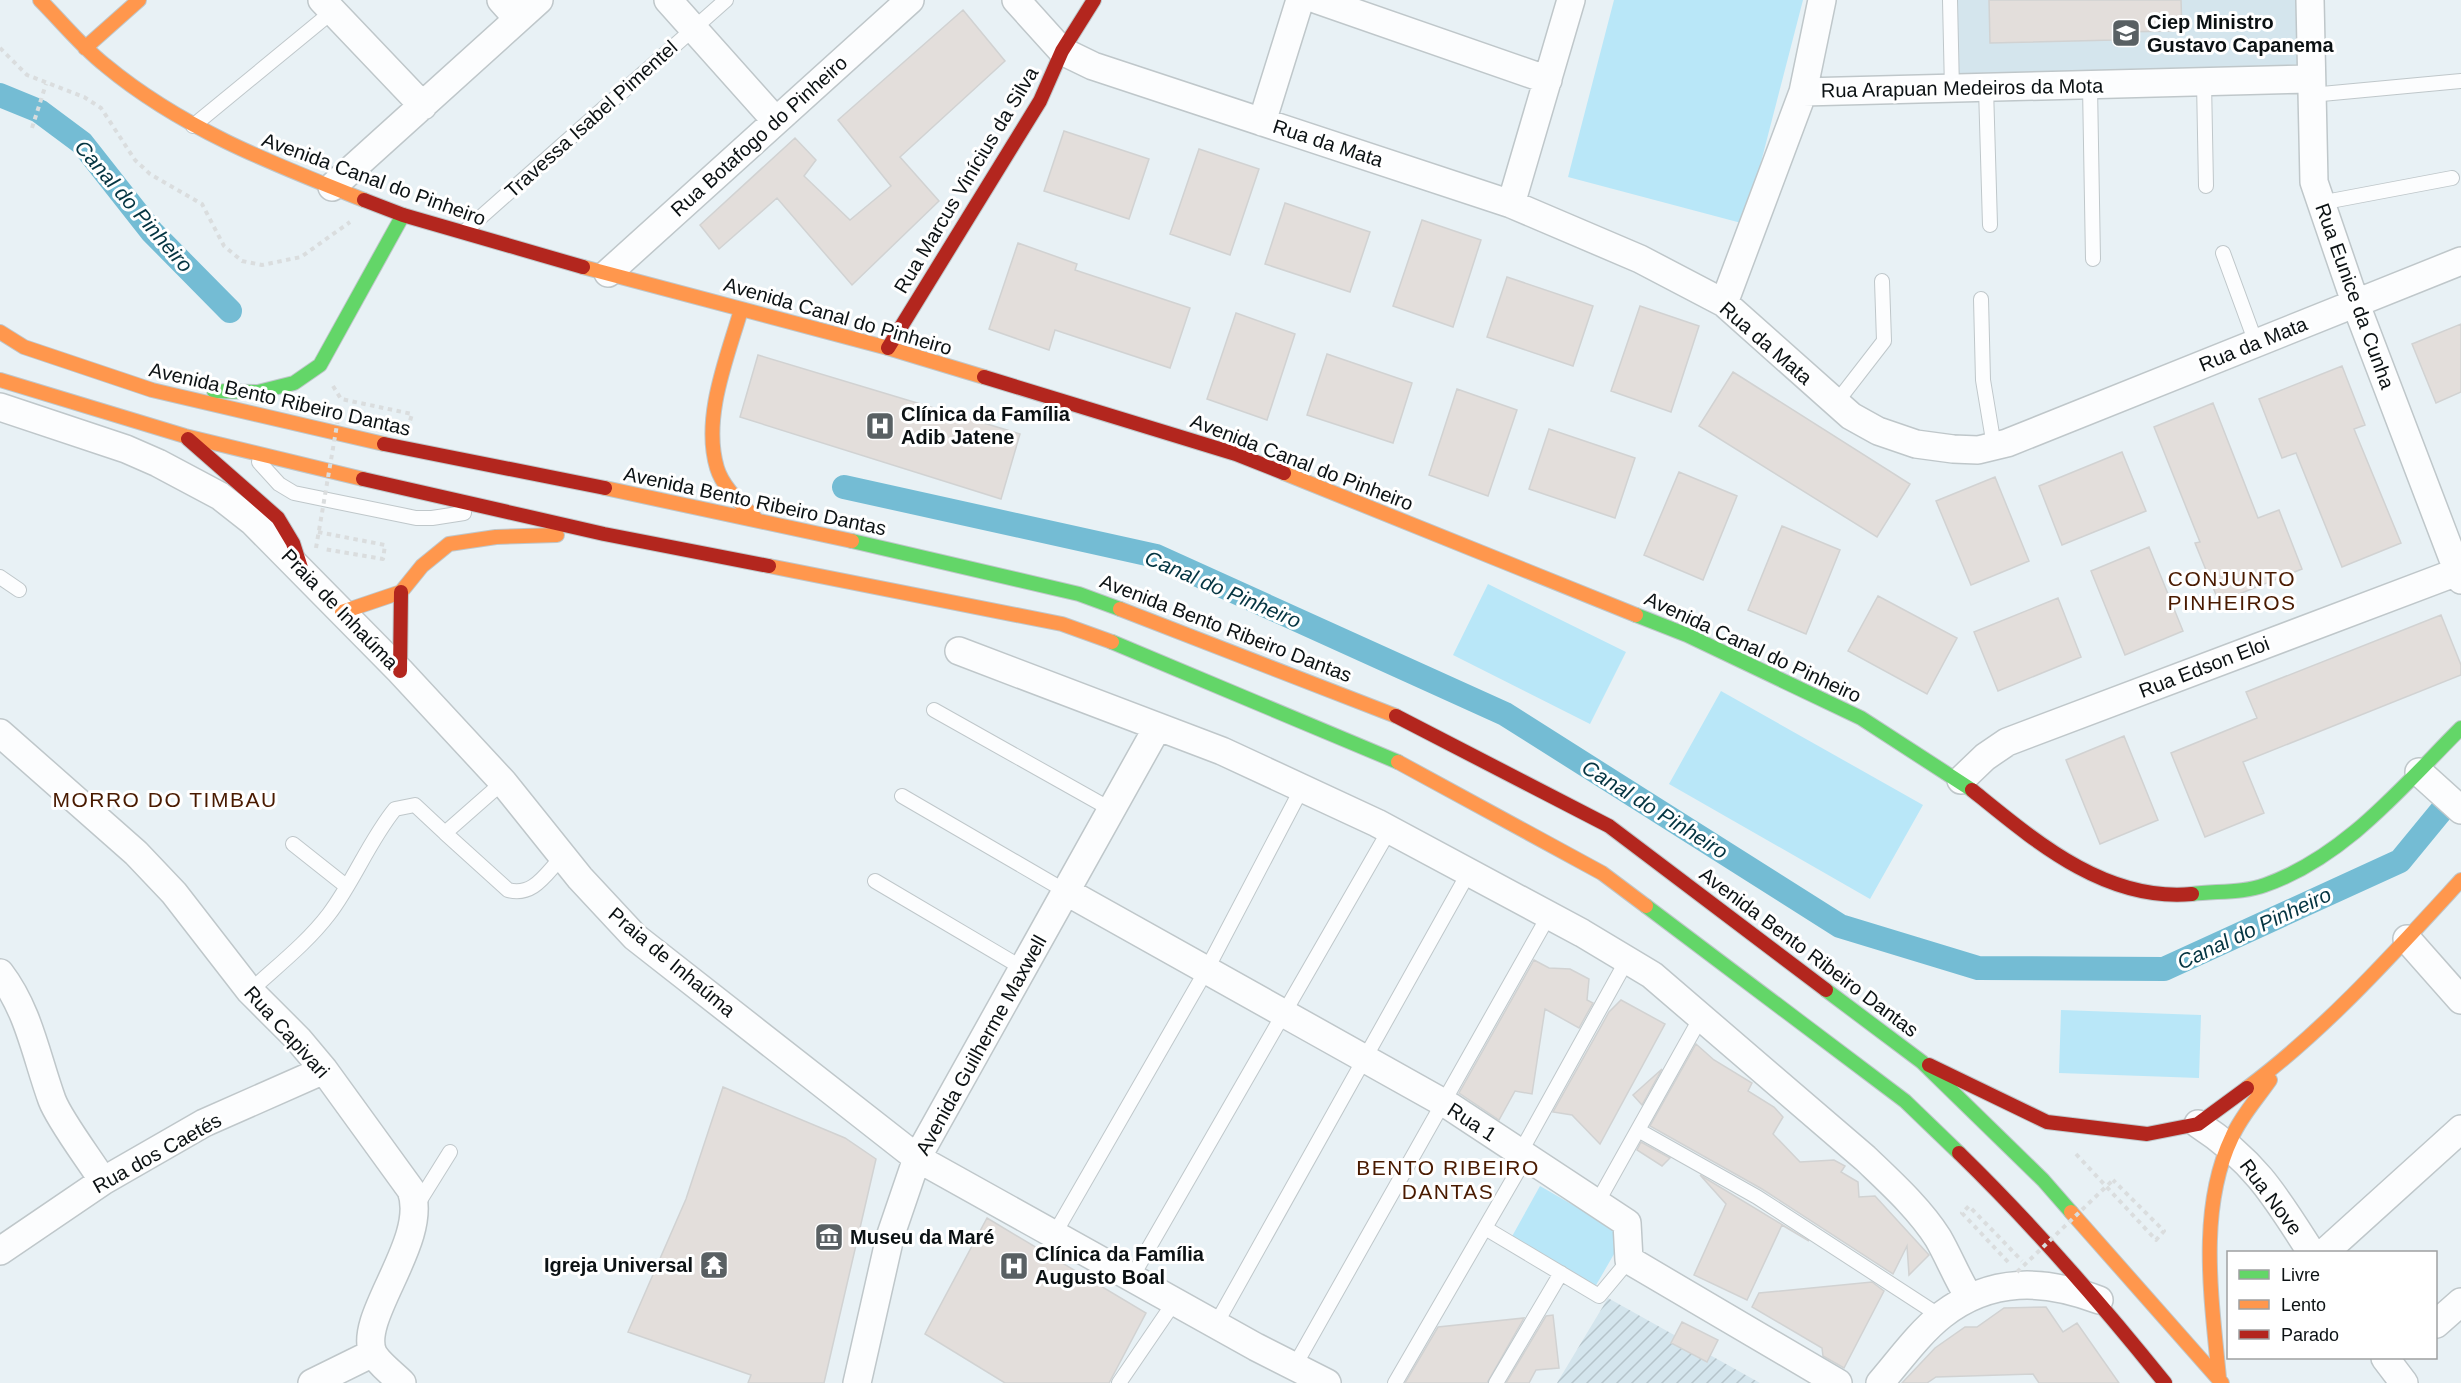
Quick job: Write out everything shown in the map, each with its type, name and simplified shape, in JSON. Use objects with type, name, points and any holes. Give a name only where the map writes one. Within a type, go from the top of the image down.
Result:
[{"type":"main road","name":"Avenida Canal do Pinheiro","points":[[40,0],[85,48],[129,84],[194,126],[247,153],[403,215],[462,233],[888,348],[1247,458],[1687,635],[1861,718],[1961,780],[2039,845],[2071,865],[2101,878],[2144,891],[2188,894],[2263,886],[2298,871],[2370,820],[2461,728]]},
{"type":"main road","points":[[85,48],[139,0]]},
{"type":"main road","name":"Rua Marcus Vinícius da Silva","points":[[888,348],[1040,101],[1062,51],[1094,0]]},
{"type":"main road","points":[[152,390],[258,392],[294,382],[303,377],[320,365],[403,215]]},
{"type":"main road","points":[[741,310],[716,412],[713,448],[718,469],[725,484],[756,519]]},
{"type":"main road","name":"Avenida Bento Ribeiro Dantas","points":[[0,332],[24,347],[152,390],[331,433],[756,519],[1057,588],[1101,601],[1408,721],[1609,826],[1922,1062],[2043,1180],[2220,1381]]},
{"type":"main road","points":[[2,390],[249,452],[604,534],[1079,629],[1406,765],[1602,873],[1905,1101],[2016,1208],[2099,1300],[2165,1383]]},
{"type":"main road","points":[[185,436],[278,518],[293,543],[301,568]]},
{"type":"main road","points":[[342,612],[370,600],[401,592],[422,566],[449,544],[496,537],[604,534]]},
{"type":"main road","points":[[400,671],[401,592]]},
{"type":"main road","points":[[1922,1062],[2047,1122],[2147,1134],[2198,1124],[2282,1061],[2407,939],[2461,880]]},
{"type":"main road","points":[[2220,1381],[2212,1288],[2213,1216],[2218,1180],[2228,1143],[2282,1061]]},
{"type":"street","points":[[332,188],[423,106],[510,10],[539,0]]},
{"type":"street","points":[[668,0],[776,121]]},
{"type":"street","name":"Rua Botafogo do Pinheiro","points":[[608,273],[910,0]]},
{"type":"street","name":"Rua da Mata","points":[[1016,0],[1062,51],[1094,66],[1511,204],[1640,259],[1724,303],[1851,416],[1878,431],[1916,444],[1978,450],[1994,446],[2059,424],[2355,302],[2461,261]]},
{"type":"street","points":[[1262,122],[1300,0]]},
{"type":"street","points":[[1318,0],[1548,81]]},
{"type":"street","points":[[1511,204],[1571,0]]},
{"type":"street","points":[[1803,92],[1822,0]]},
{"type":"street","name":"Rua Eunice da Cunha","points":[[2310,0],[2314,182],[2355,302],[2459,576]]},
{"type":"street","points":[[327,6],[423,106]]},
{"type":"street","name":"Rua Arapuan Medeiros da Mota","points":[[1724,303],[1803,92],[2204,82],[2311,87]]},
{"type":"street","name":"Praia de Inhaúma","points":[[2,390],[187,476],[220,496],[253,522],[301,568],[400,671],[502,782],[607,909],[635,937],[917,1158],[1294,1367],[1327,1383]]},
{"type":"street","name":"Rua Edson Eloi","points":[[1961,780],[1985,757],[2007,742],[2459,576]]},
{"type":"street","points":[[959,651],[1222,751],[1390,829],[1549,915],[1652,975],[1891,1183],[1938,1238],[1953,1272],[1969,1297]]},
{"type":"street","name":"Avenida Guilherme Maxwell","points":[[857,1383],[890,1237],[917,1158],[1157,728]]},
{"type":"street","name":"Rua Capivari","points":[[0,733],[136,853],[167,885],[250,991],[298,1039],[324,1070],[394,1165],[411,1190],[417,1205]]},
{"type":"street","points":[[2419,772],[2461,810]]},
{"type":"street","name":"Rua 1","points":[[1067,892],[1443,1103],[1597,1203],[1627,1223],[1629,1260]]},
{"type":"street","points":[[2407,939],[2461,1000]]},
{"type":"street","points":[[0,973],[27,1018],[53,1102],[103,1181]]},
{"type":"street","name":"Rua dos Caetés","points":[[0,1251],[103,1181],[204,1124],[324,1070]]},
{"type":"street","name":"Rua Nove","points":[[2198,1124],[2228,1143],[2251,1165],[2271,1190],[2310,1251]]},
{"type":"street","points":[[2326,1251],[2461,1129]]},
{"type":"street","points":[[402,1383],[373,1353],[372,1327],[398,1268],[417,1205]]},
{"type":"street","points":[[1629,1260],[1838,1383]]},
{"type":"street","points":[[1880,1383],[1940,1316],[1969,1297],[2021,1284],[2044,1284],[2070,1289],[2099,1300]]},
{"type":"street","points":[[2437,1323],[2461,1302]]},
{"type":"street","points":[[312,1383],[373,1353]]},
{"type":"lane","name":"Travessa Isabel Pimentel","points":[[462,233],[726,0]]},
{"type":"lane","points":[[1950,0],[1953,90]]},
{"type":"lane","points":[[194,126],[327,6]]},
{"type":"lane","points":[[2311,87],[2461,81]]},
{"type":"lane","points":[[2204,82],[2206,186]]},
{"type":"lane","points":[[2090,86],[2093,259]]},
{"type":"lane","points":[[1986,88],[1990,225]]},
{"type":"lane","points":[[2320,202],[2452,178]]},
{"type":"lane","points":[[2223,253],[2256,343]]},
{"type":"lane","points":[[1836,403],[1884,341],[1882,281]]},
{"type":"lane","points":[[1981,299],[1983,380],[1994,446]]},
{"type":"lane","points":[[249,452],[279,484],[294,493],[424,519],[491,508]]},
{"type":"lane","points":[[0,577],[19,590]]},
{"type":"lane","points":[[934,710],[1112,810]]},
{"type":"lane","points":[[445,833],[502,782]]},
{"type":"lane","points":[[1055,1233],[1207,969],[1302,788]]},
{"type":"lane","points":[[902,796],[1067,892]]},
{"type":"lane","points":[[250,991],[308,938],[329,914],[379,828],[395,808],[415,805],[508,890],[519,893],[530,891],[563,856]]},
{"type":"lane","points":[[1132,1277],[1390,829]]},
{"type":"lane","points":[[293,844],[346,886]]},
{"type":"lane","points":[[1216,1324],[1469,872]]},
{"type":"lane","points":[[875,881],[1024,969]]},
{"type":"lane","points":[[1294,1367],[1549,915]]},
{"type":"lane","points":[[1395,1383],[1485,1228],[1627,960]]},
{"type":"lane","points":[[1597,1203],[1701,1017]]},
{"type":"lane","points":[[1638,1130],[1757,1197],[1940,1316]]},
{"type":"lane","points":[[417,1205],[450,1152]]},
{"type":"lane","points":[[1485,1228],[1599,1296],[1629,1260]]},
{"type":"lane","points":[[1496,1383],[1561,1273]]},
{"type":"lane","points":[[1119,1383],[1175,1301]]},
{"type":"path","points":[[0,48],[27,75],[84,97],[101,108],[135,160],[150,174],[202,204],[224,246],[232,254],[252,265],[272,265],[301,257],[375,204]]},
{"type":"path","points":[[32,128],[46,84]]},
{"type":"path","points":[[327,535],[385,545],[384,559],[316,548],[339,413]]},
{"type":"path","points":[[2044,1284],[1969,1206],[1962,1213],[2017,1272],[2113,1180],[2164,1231],[2156,1240],[2047,1122]]},
{"type":"shaded area","points":[[1614,0],[1803,0],[1745,224],[1568,177]]},
{"type":"shaded area","name":"Ciep Ministro Gustavo Capanema","points":[[1950,0],[2299,0],[2303,67],[1952,75]]},
{"type":"shaded area","points":[[1488,584],[1626,652],[1590,724],[1453,655]]},
{"type":"shaded area","points":[[1721,691],[1923,805],[1870,899],[1669,784]]},
{"type":"shaded area","points":[[2061,1010],[2201,1015],[2199,1078],[2059,1073]]},
{"type":"shaded area","points":[[1540,1186],[1625,1235],[1595,1287],[1510,1240]]},
{"type":"shaded area","points":[[1608,1298],[1760,1383],[1557,1383]]},
{"type":"building","points":[[1989,0],[2181,0],[2182,31],[2114,32],[2114,40],[1990,43]]},
{"type":"building","points":[[963,10],[1005,61],[900,157],[939,201],[852,285],[777,198],[719,249],[700,225],[795,138],[816,160],[804,176],[850,220],[891,186],[838,120]]},
{"type":"building","points":[[1064,131],[1149,159],[1129,219],[1044,191]]},
{"type":"building","points":[[1199,149],[1259,169],[1230,255],[1170,234]]},
{"type":"building","points":[[1285,203],[1370,232],[1350,292],[1265,264]]},
{"type":"building","points":[[1422,220],[1481,240],[1453,327],[1393,306]]},
{"type":"building","points":[[1018,243],[1077,264],[1075,270],[1190,308],[1170,368],[1055,330],[1049,350],[989,329]]},
{"type":"building","points":[[1507,277],[1593,306],[1573,366],[1487,337]]},
{"type":"building","points":[[1640,306],[1699,326],[1671,412],[1611,391]]},
{"type":"building","points":[[1236,313],[1295,334],[1267,420],[1207,399]]},
{"type":"building","points":[[2461,324],[2461,392],[2436,403],[2412,344]]},
{"type":"building","points":[[1327,354],[1412,383],[1393,443],[1307,415]]},
{"type":"building","name":"Clínica da Família Adib Jatene","points":[[758,355],[1020,434],[1001,499],[740,417]]},
{"type":"building","points":[[2342,366],[2365,425],[2354,429],[2401,543],[2342,567],[2296,453],[2282,458],[2259,399]]},
{"type":"building","points":[[1733,372],[1910,484],[1877,537],[1699,426]]},
{"type":"building","points":[[1457,389],[1517,410],[1488,496],[1429,475]]},
{"type":"building","points":[[2213,403],[2258,518],[2279,510],[2302,569],[2219,602],[2195,543],[2200,542],[2154,427]]},
{"type":"building","points":[[1549,429],[1635,458],[1615,518],[1529,489]]},
{"type":"building","points":[[2122,452],[2146,511],[2062,545],[2039,486]]},
{"type":"building","points":[[1679,472],[1737,496],[1703,580],[1644,555]]},
{"type":"building","points":[[1995,477],[2029,561],[1971,585],[1936,501]]},
{"type":"building","points":[[1782,526],[1840,550],[1806,634],[1748,610]]},
{"type":"building","points":[[2149,547],[2183,631],[2125,655],[2091,571]]},
{"type":"building","points":[[1878,596],[1957,638],[1927,694],[1848,651]]},
{"type":"building","points":[[2058,598],[2081,657],[1998,691],[1974,632]]},
{"type":"building","points":[[2441,615],[2461,665],[2461,675],[2243,762],[2264,813],[2205,837],[2171,753],[2257,718],[2246,692]]},
{"type":"building","points":[[2124,736],[2158,820],[2100,844],[2066,760]]},
{"type":"building","points":[[1534,960],[1549,968],[1570,969],[1589,979],[1587,1000],[1593,1003],[1579,1028],[1545,1009],[1532,1094],[1515,1091],[1499,1120],[1459,1093]]},
{"type":"building","points":[[1621,1000],[1665,1024],[1600,1144],[1572,1115],[1553,1112],[1609,1012]]},
{"type":"building","points":[[1696,1044],[1714,1060],[1752,1083],[1748,1091],[1774,1107],[1783,1117],[1773,1134],[1800,1162],[1834,1160],[1845,1166],[1841,1172],[1858,1182],[1859,1197],[1875,1196],[1929,1255],[1909,1275],[1907,1246],[1893,1274],[1762,1189],[1650,1126]]},
{"type":"building","points":[[1662,1069],[1642,1105],[1633,1095]]},
{"type":"building","points":[[723,1087],[845,1138],[876,1159],[824,1383],[748,1383],[751,1375],[628,1332],[686,1199]]},
{"type":"building","points":[[1641,1142],[1670,1158],[1662,1166],[1637,1150]]},
{"type":"building","points":[[1700,1175],[1809,1241],[1782,1225],[1747,1300],[1694,1275],[1726,1204]]},
{"type":"building","name":"Clínica da Família Augusto Boal","points":[[987,1218],[1146,1313],[1109,1383],[1005,1383],[925,1334]]},
{"type":"building","points":[[1872,1282],[1884,1291],[1844,1368],[1823,1356],[1822,1348],[1752,1307],[1759,1293]]},
{"type":"building","points":[[2046,1307],[2063,1332],[2077,1323],[2119,1383],[2039,1383],[2033,1374],[1936,1377],[1927,1383],[1902,1383],[1935,1348],[1965,1327],[1977,1327],[2004,1308]]},
{"type":"building","points":[[1553,1315],[1559,1368],[1536,1370],[1529,1383],[1506,1383],[1546,1316]]},
{"type":"building","points":[[1524,1318],[1487,1383],[1405,1383],[1438,1327]]},
{"type":"building","points":[[1682,1322],[1718,1340],[1707,1362],[1671,1343]]},
{"type":"waterway","name":"Canal do Pinheiro","points":[[0,95],[39,111],[82,143],[152,232],[230,311]]},
{"type":"waterway","name":"Canal do Pinheiro","points":[[844,487],[1156,556],[1505,714],[1840,926],[1978,968],[2164,969],[2400,861],[2446,805]]},
{"type":"traffic: fast","points":[[214,391],[258,392],[294,383],[320,365],[403,215]]},
{"type":"traffic: fast","points":[[852,541],[1079,594],[1120,609]]},
{"type":"traffic: fast","points":[[1636,615],[1687,635],[1861,718],[1972,790]]},
{"type":"traffic: fast","points":[[1112,642],[1398,762]]},
{"type":"traffic: fast","points":[[2192,894],[2257,888],[2294,873],[2321,857],[2347,838],[2395,796],[2461,728]]},
{"type":"traffic: fast","points":[[1646,906],[1905,1101],[1959,1153]]},
{"type":"traffic: fast","points":[[1826,990],[1922,1062],[2043,1180],[2071,1212]]},
{"type":"traffic: slow","points":[[40,0],[96,58],[165,108],[229,143],[364,200]]},
{"type":"traffic: slow","points":[[85,48],[139,0]]},
{"type":"traffic: slow","points":[[583,267],[888,348],[984,377]]},
{"type":"traffic: slow","points":[[741,310],[718,388],[712,429],[713,449],[717,468],[724,482],[756,519]]},
{"type":"traffic: slow","points":[[0,332],[24,347],[152,390],[384,444]]},
{"type":"traffic: slow","points":[[0,380],[185,436],[363,479]]},
{"type":"traffic: slow","points":[[1284,473],[1636,615]]},
{"type":"traffic: slow","points":[[605,488],[852,541]]},
{"type":"traffic: slow","points":[[342,612],[401,592],[422,566],[449,544],[496,537],[557,535]]},
{"type":"traffic: slow","points":[[769,566],[1062,624],[1112,642]]},
{"type":"traffic: slow","points":[[1120,609],[1396,716]]},
{"type":"traffic: slow","points":[[1398,762],[1602,873],[1646,906]]},
{"type":"traffic: slow","points":[[2247,1088],[2332,1016],[2461,880]]},
{"type":"traffic: slow","points":[[2219,1378],[2210,1256],[2214,1195],[2221,1165],[2232,1137],[2270,1080]]},
{"type":"traffic: slow","points":[[2071,1212],[2222,1383]]},
{"type":"traffic: jam","points":[[888,348],[1040,101],[1062,51],[1094,0]]},
{"type":"traffic: jam","points":[[364,200],[403,215],[583,267]]},
{"type":"traffic: jam","points":[[984,377],[1236,454],[1284,473]]},
{"type":"traffic: jam","points":[[188,439],[278,518],[293,543],[301,568]]},
{"type":"traffic: jam","points":[[384,444],[605,488]]},
{"type":"traffic: jam","points":[[363,479],[604,534],[769,566]]},
{"type":"traffic: jam","points":[[400,671],[401,592]]},
{"type":"traffic: jam","points":[[1396,716],[1609,826],[1826,990]]},
{"type":"traffic: jam","points":[[1972,790],[2046,847],[2101,878],[2130,888],[2160,894],[2192,894]]},
{"type":"traffic: jam","points":[[1929,1065],[2047,1122],[2147,1134],[2198,1124],[2247,1088]]},
{"type":"traffic: jam","points":[[1959,1153],[2065,1265],[2165,1383]]},
{"type":"place","name":"Ciep Ministro Gustavo Capanema","points":[[2126,33]]},
{"type":"place","name":"Clínica da Família Adib Jatene","points":[[880,426]]},
{"type":"place","name":"Museu da Maré","points":[[829,1237]]},
{"type":"place","name":"Igreja Universal","points":[[714,1265]]},
{"type":"place","name":"Clínica da Família Augusto Boal","points":[[1014,1266]]},
{"type":"district","name":"CONJUNTO PINHEIROS","points":[[2232,590]]},
{"type":"district","name":"MORRO DO TIMBAU","points":[[165,799]]},
{"type":"district","name":"BENTO RIBEIRO DANTAS","points":[[1448,1179]]}]
